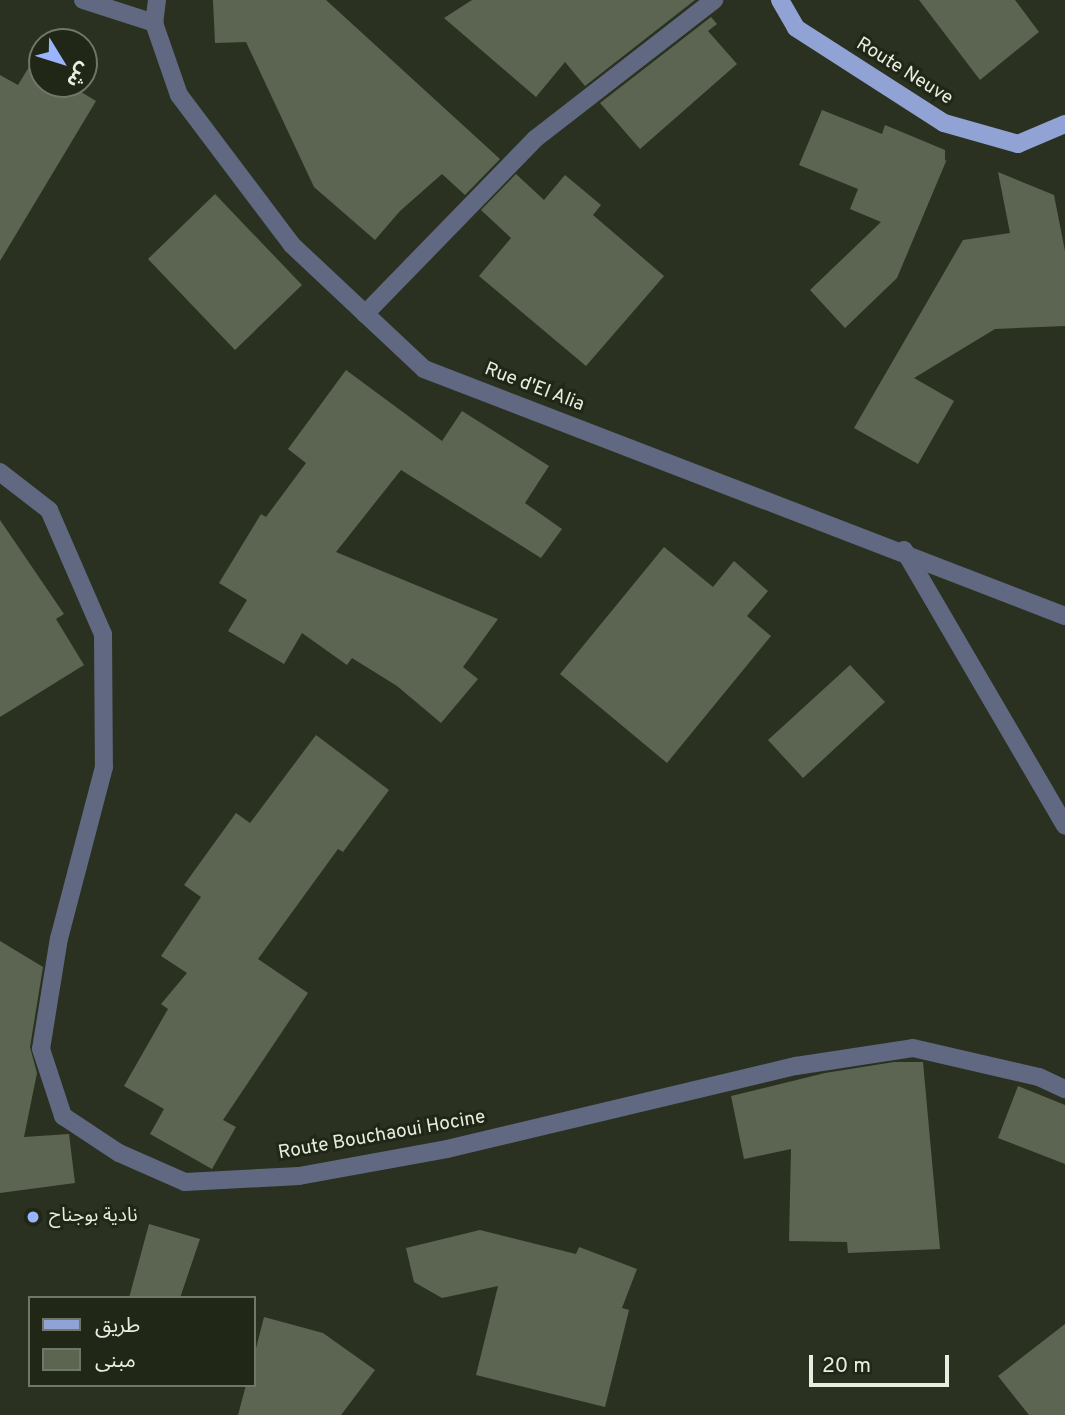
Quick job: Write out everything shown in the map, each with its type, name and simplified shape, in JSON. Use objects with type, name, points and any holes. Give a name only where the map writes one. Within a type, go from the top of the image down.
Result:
[{"type":"main road","name":"Route Neuve","points":[[779,0],[796,28],[944,123],[1018,144],[1065,124]]},
{"type":"street","points":[[83,0],[154,23]]},
{"type":"street","name":"Rue d'El Alia","points":[[157,0],[154,23],[179,95],[292,245],[424,369],[904,550],[1065,616]]},
{"type":"street","points":[[365,314],[535,139],[714,0]]},
{"type":"street","name":"Route Bouchaoui Hocine","points":[[0,472],[49,510],[103,634],[104,767],[59,938],[41,1049],[63,1116],[119,1153],[185,1182],[299,1176],[447,1149],[796,1066],[913,1048],[1039,1077],[1065,1089]]},
{"type":"street","points":[[904,550],[1065,825]]},
{"type":"building","points":[[213,0],[326,0],[500,159],[465,195],[442,174],[400,211],[375,240],[314,187],[246,42],[215,43]]},
{"type":"building","points":[[472,0],[695,0],[585,86],[565,62],[536,97],[444,18]]},
{"type":"building","points":[[919,0],[1015,0],[1039,32],[980,80]]},
{"type":"building","points":[[711,17],[717,24],[708,31],[737,64],[640,149],[600,103]]},
{"type":"building","points":[[28,69],[28,98],[91,98],[96,101],[0,261],[0,75],[18,85]]},
{"type":"building","points":[[822,110],[882,134],[885,125],[945,150],[945,161],[947,159],[897,278],[845,328],[810,290],[881,222],[850,209],[858,189],[799,165]]},
{"type":"building","points":[[998,172],[1054,195],[1065,251],[1065,326],[995,329],[914,378],[954,401],[918,464],[854,428],[963,240],[1010,233]]},
{"type":"building","points":[[516,174],[544,200],[565,175],[601,205],[593,215],[664,276],[586,366],[479,276],[511,238],[481,210]]},
{"type":"building","points":[[215,194],[302,285],[235,350],[148,259]]},
{"type":"building","points":[[346,370],[442,441],[462,411],[549,466],[525,503],[562,529],[541,558],[401,470],[336,552],[498,619],[463,667],[478,679],[441,723],[397,686],[352,658],[347,665],[302,633],[284,664],[228,631],[247,600],[219,583],[261,514],[266,517],[306,463],[288,449]]},
{"type":"building","points":[[0,520],[64,614],[56,619],[84,665],[0,717]]},
{"type":"building","points":[[664,547],[713,587],[734,561],[768,591],[747,616],[771,636],[667,763],[560,674]]},
{"type":"building","points":[[850,665],[885,702],[803,778],[768,740]]},
{"type":"building","points":[[316,735],[389,790],[343,852],[338,849],[258,959],[308,993],[223,1120],[236,1127],[212,1169],[150,1134],[164,1109],[124,1086],[168,1009],[161,1004],[187,973],[161,956],[201,897],[184,885],[236,813],[250,823]]},
{"type":"building","points":[[0,941],[43,967],[30,1047],[37,1073],[24,1137],[69,1134],[75,1183],[0,1193]]},
{"type":"building","points":[[894,1062],[923,1062],[940,1249],[848,1253],[847,1242],[789,1241],[791,1149],[744,1159],[731,1096],[825,1073]]},
{"type":"building","points":[[1018,1086],[1065,1105],[1065,1164],[998,1138]]},
{"type":"building","points":[[149,1224],[200,1239],[181,1296],[130,1296]]},
{"type":"building","points":[[480,1230],[576,1254],[579,1247],[637,1269],[622,1308],[629,1310],[605,1407],[476,1375],[498,1286],[442,1298],[414,1282],[406,1248]]},
{"type":"building","points":[[264,1317],[323,1333],[375,1370],[341,1415],[238,1415],[245,1387],[256,1387],[256,1348]]},
{"type":"building","points":[[1065,1324],[1065,1415],[1029,1415],[998,1376]]},
{"type":"place","name":"نادية بوجناح","points":[[33,1217]]}]
